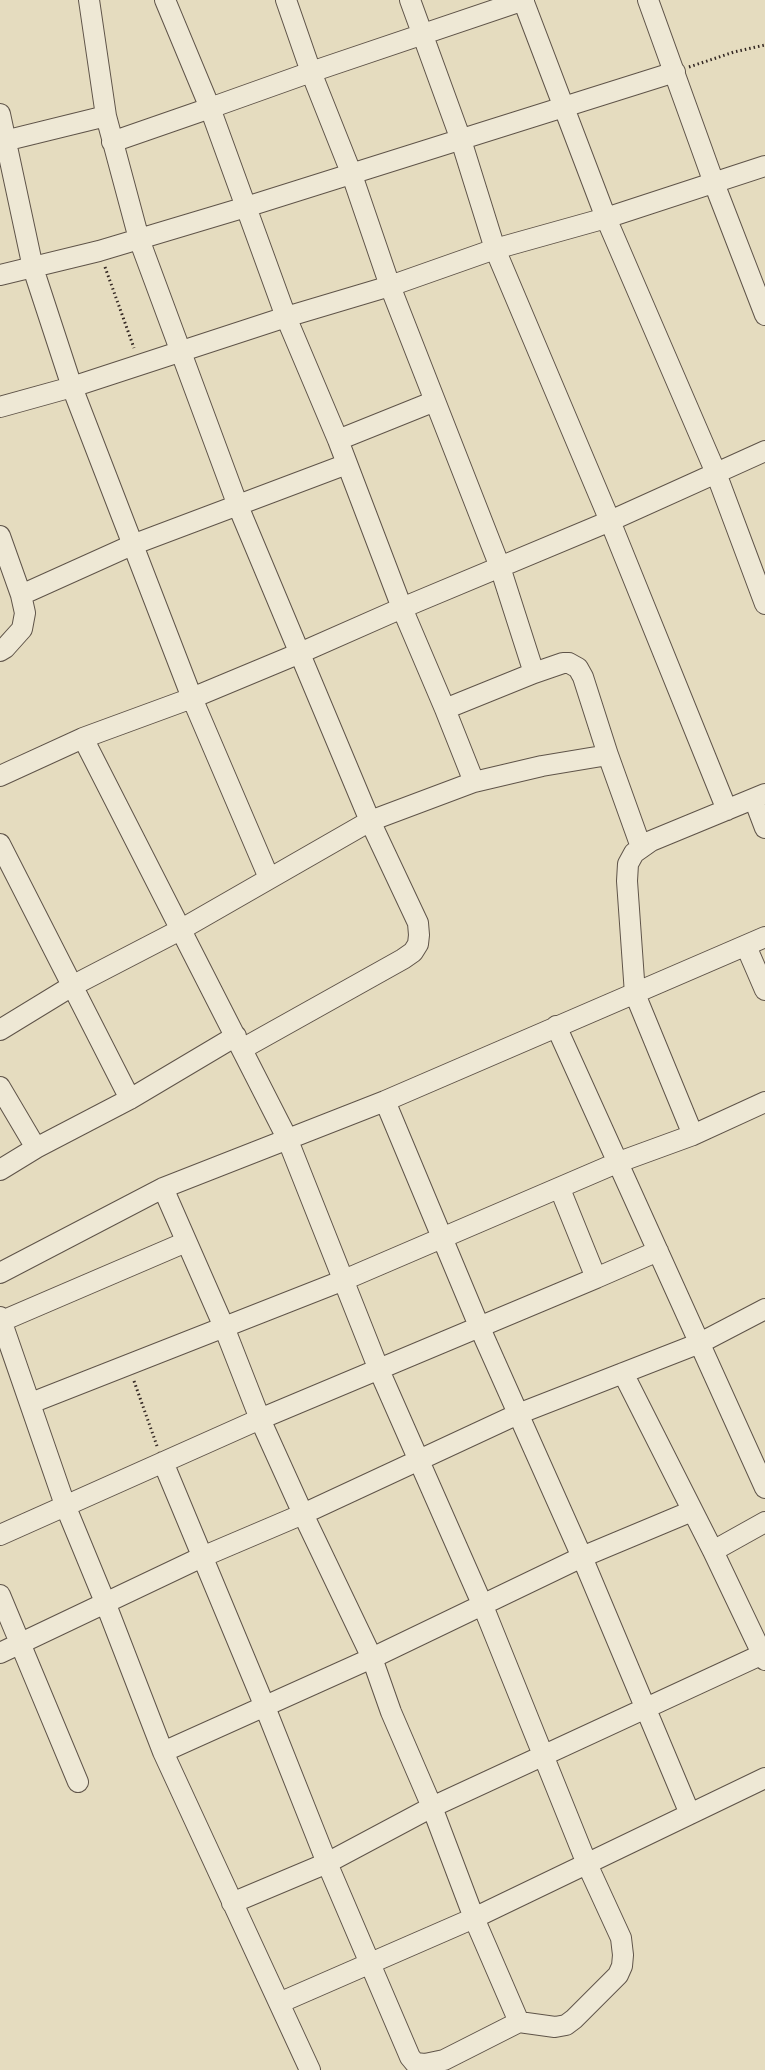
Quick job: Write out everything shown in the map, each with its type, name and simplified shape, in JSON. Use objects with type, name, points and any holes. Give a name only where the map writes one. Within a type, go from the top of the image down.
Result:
[{"type":"street","points":[[0,1170],[36,1148],[403,959],[413,952],[418,944],[419,935],[418,923],[370,821],[238,506],[139,239],[106,116],[89,0]]},
{"type":"street","points":[[165,0],[210,108],[286,317],[338,440],[402,608],[474,782]]},
{"type":"street","points":[[286,0],[311,72],[352,175],[390,286],[500,567],[534,673]]},
{"type":"street","points":[[410,0],[461,140],[495,249],[610,521],[727,810]]},
{"type":"street","points":[[112,142],[524,0],[606,218],[716,473],[765,604]]},
{"type":"street","points":[[648,0],[714,183],[765,315]]},
{"type":"street","points":[[0,275],[99,251],[246,207],[675,72]]},
{"type":"street","points":[[0,114],[3,142],[33,268],[72,387],[192,698],[268,878]]},
{"type":"street","points":[[3,142],[106,116]]},
{"type":"street","points":[[0,407],[72,387],[286,317],[390,286],[495,249],[606,218],[765,166]]},
{"type":"street","points":[[338,440],[435,401]]},
{"type":"street","points":[[0,776],[83,738],[192,698],[300,653],[610,521],[765,451]]},
{"type":"street","points":[[21,595],[132,545],[347,464]]},
{"type":"street","points":[[0,536],[25,613],[22,629],[0,651]]},
{"type":"street","points":[[445,709],[534,673],[563,663],[574,664],[583,677],[641,847]]},
{"type":"street","points":[[83,738],[287,1138],[379,1370],[483,1606],[587,1864],[621,1938],[623,1955],[618,1976],[566,2025],[555,2027],[519,2022],[444,2060],[425,2064],[415,2063],[410,2057],[327,1863],[163,1462]]},
{"type":"street","points":[[0,1030],[72,986],[180,930],[370,821],[474,782],[608,754]]},
{"type":"street","points":[[693,1134],[635,994],[627,881],[628,864],[634,853],[651,841],[760,796],[765,828]]},
{"type":"street","points":[[0,844],[130,1099]]},
{"type":"street","points":[[0,1273],[163,1188],[385,1101],[765,937]]},
{"type":"street","points":[[746,946],[765,990]]},
{"type":"street","points":[[556,1026],[700,1343],[757,1452],[765,1488]]},
{"type":"street","points":[[0,1087],[36,1148]]},
{"type":"street","points":[[385,1101],[479,1326],[582,1557],[690,1814]]},
{"type":"street","points":[[31,1403],[344,1280],[765,1102]]},
{"type":"street","points":[[163,1188],[224,1327],[260,1419],[372,1658],[391,1712],[432,1807],[474,1918],[519,2022]]},
{"type":"street","points":[[560,1188],[596,1278]]},
{"type":"street","points":[[186,1242],[1,1319],[65,1505],[163,1752],[310,2070]]},
{"type":"street","points":[[0,1535],[260,1419],[658,1251]]},
{"type":"street","points":[[0,1653],[202,1557],[418,1462],[518,1414],[700,1343],[765,1309]]},
{"type":"street","points":[[232,1903],[327,1863],[432,1807],[646,1706],[764,1655],[623,1373]]},
{"type":"street","points":[[163,1752],[372,1658],[582,1557],[692,1511]]},
{"type":"street","points":[[713,1551],[765,1522]]},
{"type":"street","points":[[0,1595],[78,1782]]},
{"type":"street","points":[[279,2003],[474,1918],[765,1778]]},
{"type":"path","points":[[675,72],[734,52],[765,45]]},
{"type":"path","points":[[99,251],[140,365]]},
{"type":"path","points":[[128,1365],[163,1462]]}]
